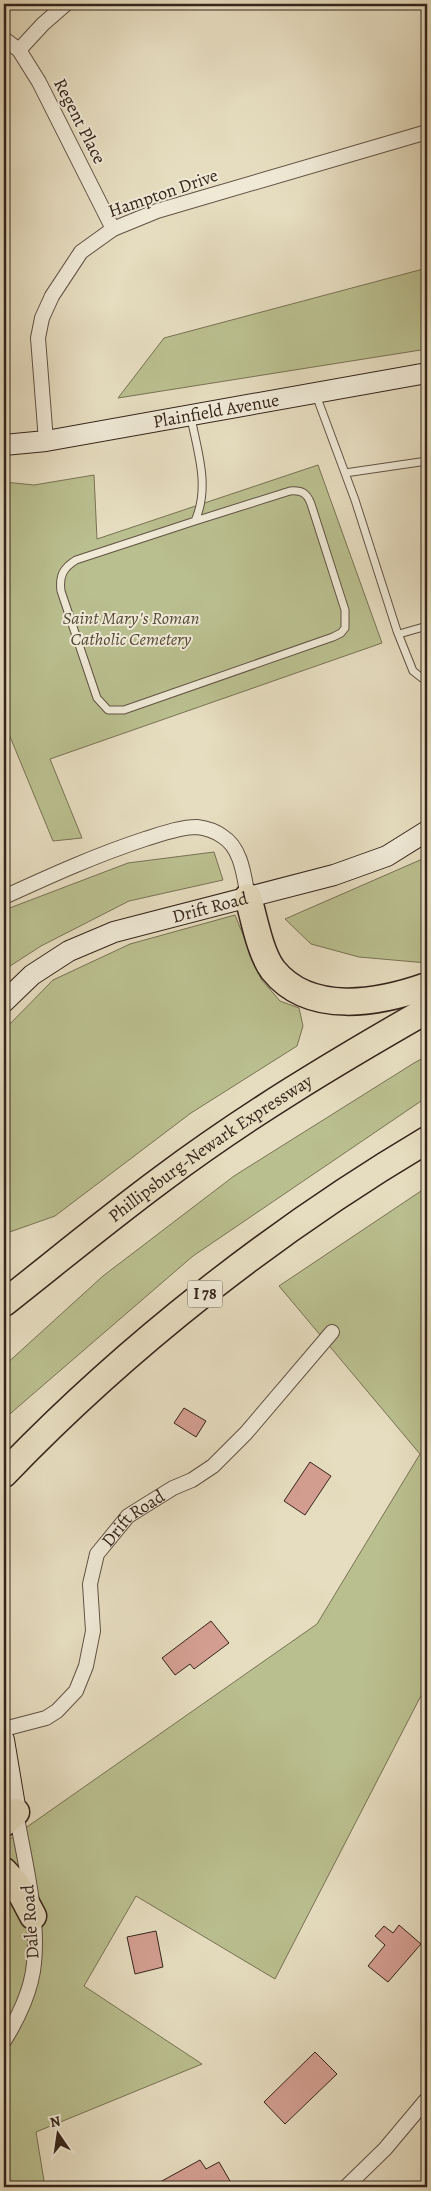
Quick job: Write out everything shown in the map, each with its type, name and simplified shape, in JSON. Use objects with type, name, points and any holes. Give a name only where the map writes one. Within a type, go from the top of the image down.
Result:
[{"type":"highway","points":[[248,897],[266,957],[272,969],[295,989],[309,996],[330,1001],[352,1002],[407,993],[427,986]]},
{"type":"highway","name":"Phillipsburg-Newark Expressway","points":[[4,1303],[162,1179],[263,1108],[348,1055],[427,1010]]},
{"type":"highway","name":"I 78","points":[[4,1474],[76,1402],[127,1357],[222,1280],[389,1162],[427,1140]]},
{"type":"highway","points":[[4,1871],[16,1884],[33,1916]]},
{"type":"main road","name":"Plainfield Avenue","points":[[4,445],[46,441],[427,373]]},
{"type":"main road","name":"Drift Road","points":[[4,1002],[32,975],[69,951],[114,932],[352,869],[387,856],[427,832]]},
{"type":"main road","name":"Dale Road","points":[[4,1740],[10,1817]]},
{"type":"street","points":[[19,50],[43,24],[66,4]]},
{"type":"street","name":"Regent Place","points":[[4,39],[19,50],[39,82],[113,229]]},
{"type":"street","name":"Hampton Drive","points":[[46,441],[38,338],[42,318],[52,296],[81,252],[113,229],[157,211],[427,132]]},
{"type":"street","points":[[4,897],[106,852],[166,832],[196,827],[224,836],[233,848],[240,861],[248,897]]},
{"type":"street","name":"Drift Road","points":[[4,1729],[46,1718],[58,1712],[76,1691],[86,1666],[93,1630],[90,1584],[97,1554],[128,1516],[213,1466],[246,1434],[332,1332]]},
{"type":"street","name":"Dale Road","points":[[4,2040],[12,2029],[28,1990],[34,1964],[33,1916],[10,1817]]},
{"type":"street","points":[[346,2187],[385,2149],[427,2099]]},
{"type":"lane","points":[[315,392],[345,473],[413,672],[422,678],[427,677]]},
{"type":"lane","points":[[190,415],[202,473],[203,491],[195,521]]},
{"type":"lane","points":[[345,473],[427,461]]},
{"type":"lane","points":[[290,491],[302,492],[308,496],[345,610],[345,628],[333,638],[124,710],[108,710],[97,698],[61,591],[61,573],[67,565],[76,560],[195,521],[290,491]]},
{"type":"lane","points":[[399,634],[427,626]]},
{"type":"green space","points":[[427,268],[427,349],[118,398],[164,338]]},
{"type":"green space","name":"Saint Mary's Roman Catholic Cemetery","points":[[318,465],[382,643],[50,759],[82,838],[53,841],[4,722],[4,482],[34,485],[94,475],[97,539]]},
{"type":"green space","points":[[214,852],[223,880],[129,901],[41,946],[4,970],[4,911],[7,909],[128,863]]},
{"type":"green space","points":[[427,857],[427,963],[359,957],[311,944],[285,919]]},
{"type":"green space","points":[[235,915],[261,979],[280,1001],[299,1008],[303,1026],[297,1046],[191,1113],[55,1216],[4,1234],[4,1030],[53,980],[130,944]]},
{"type":"green space","points":[[427,1056],[427,1097],[193,1256],[4,1419],[4,1366],[103,1276],[234,1176]]},
{"type":"green space","points":[[427,1187],[427,1684],[275,1979],[136,1896],[84,1986],[202,2064],[36,2132],[45,2187],[4,2187],[4,1843],[317,1624],[420,1454],[279,1286]]},
{"type":"building","points":[[184,1408],[206,1421],[196,1437],[174,1423]]},
{"type":"building","points":[[310,1462],[331,1476],[305,1515],[284,1501]]},
{"type":"building","points":[[211,1621],[229,1643],[194,1669],[190,1664],[175,1675],[162,1658]]},
{"type":"building","points":[[399,1925],[421,1944],[388,1982],[368,1966],[385,1945],[375,1936],[384,1926],[393,1933]]},
{"type":"building","points":[[156,1931],[163,1967],[135,1974],[127,1937]]},
{"type":"building","points":[[315,2052],[337,2074],[285,2124],[264,2102]]},
{"type":"building","points":[[200,2160],[206,2169],[219,2162],[230,2181],[219,2187],[151,2187]]}]
